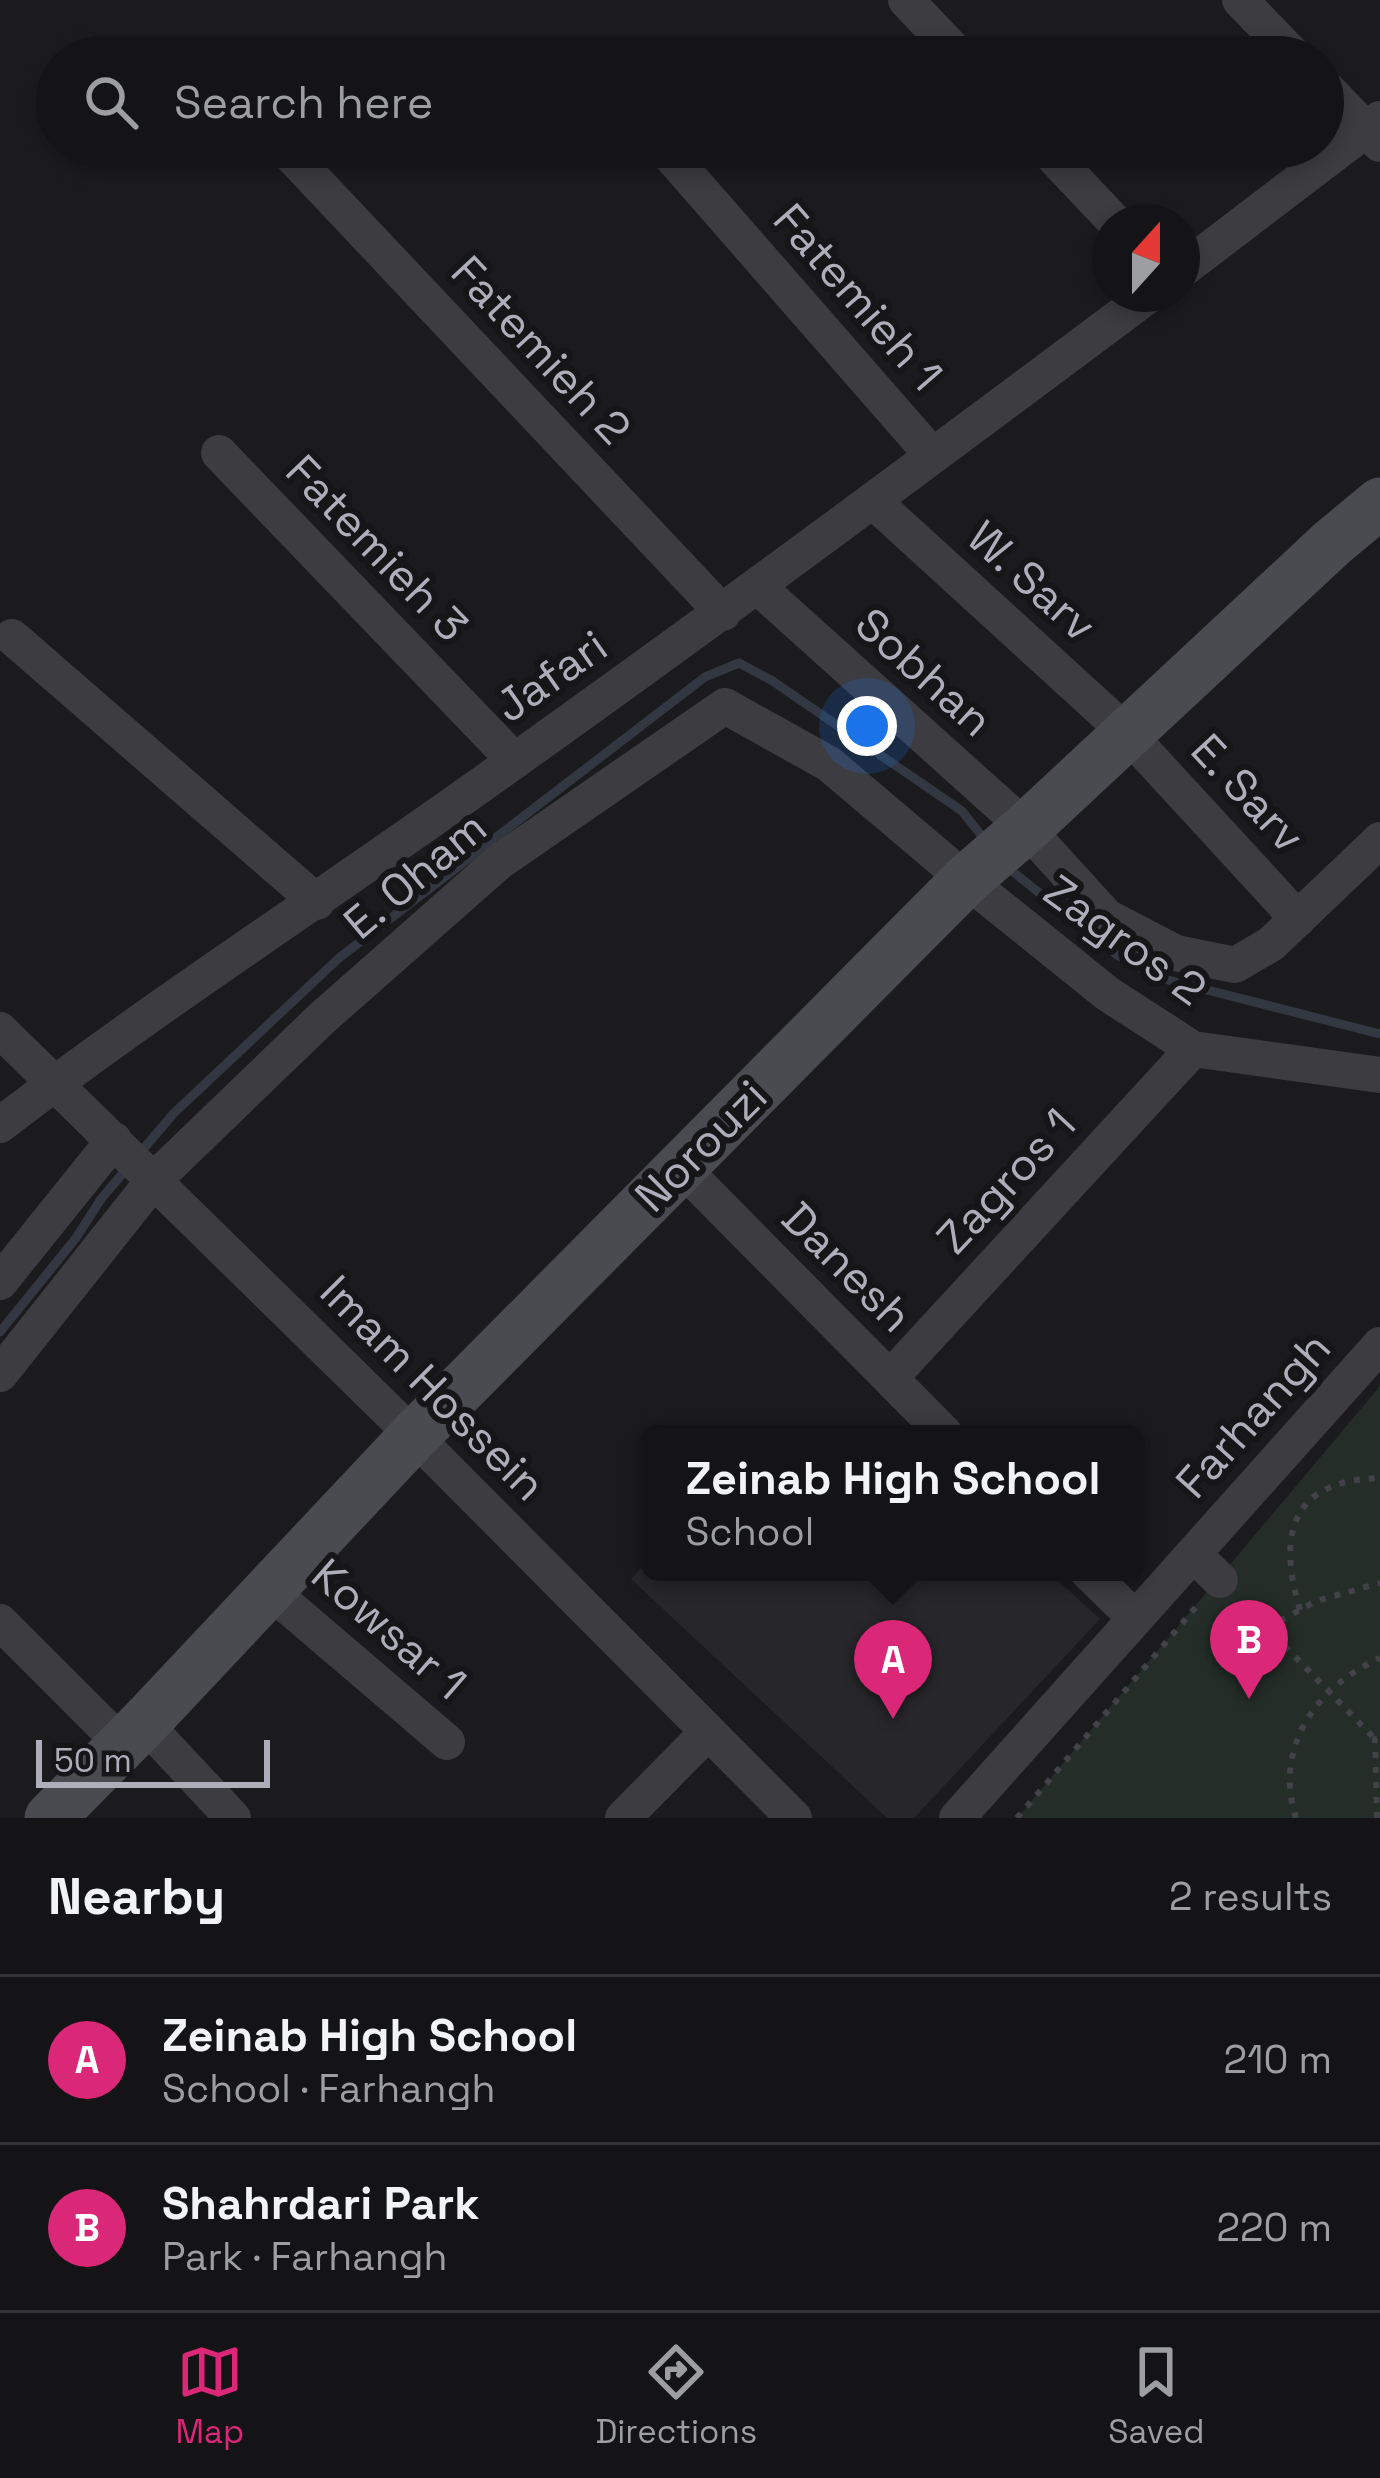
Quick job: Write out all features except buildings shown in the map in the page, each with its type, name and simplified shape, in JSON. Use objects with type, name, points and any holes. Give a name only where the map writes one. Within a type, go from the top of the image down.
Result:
[{"type":"main road","name":"Norouzi","points":[[50,1818],[414,1436],[966,880],[1380,503]]},
{"type":"street","points":[[906,0],[940,36]]},
{"type":"street","points":[[1240,0],[1275,36]]},
{"type":"street","points":[[1344,103],[1376,131],[1344,154]]},
{"type":"street","name":"Fatemieh 2","points":[[303,168],[723,613]]},
{"type":"street","name":"Fatemieh 1","points":[[681,168],[933,456]]},
{"type":"street","points":[[1064,168],[1097,204]]},
{"type":"street","points":[[1200,257],[1324,168]]},
{"type":"street","name":"Jafari","points":[[0,1125],[723,613],[1126,312]]},
{"type":"street","name":"Fatemieh 3","points":[[219,453],[515,761]]},
{"type":"street","name":"W. Sarv","points":[[873,501],[1127,733]]},
{"type":"street","name":"Sobhan","points":[[758,587],[1025,828],[1107,917],[1176,953],[1235,965],[1271,944],[1380,841]]},
{"type":"street","points":[[12,638],[316,902]]},
{"type":"street","name":"E. Oham","points":[[0,1374],[154,1180],[321,1019],[499,862],[725,706],[829,764],[966,880]]},
{"type":"street","name":"E. Sarv","points":[[1127,733],[1298,919]]},
{"type":"street","name":"Zagros 2","points":[[966,880],[1108,994],[1193,1049],[1380,1075]]},
{"type":"street","name":"Imam Hossein","points":[[0,1030],[794,1818]]},
{"type":"street","name":"Zagros 1","points":[[890,1378],[1193,1049]]},
{"type":"street","points":[[0,1282],[114,1140]]},
{"type":"street","name":"Danesh","points":[[681,1167],[937,1425]]},
{"type":"street","name":"Farhangh","points":[[956,1818],[1380,1345]]},
{"type":"street","points":[[1193,1554],[1220,1580]]},
{"type":"street","points":[[1097,1581],[1135,1618]]},
{"type":"street","name":"Kowsar 1","points":[[269,1590],[447,1742]]},
{"type":"street","points":[[0,1622],[233,1818]]},
{"type":"street","points":[[623,1818],[707,1733]]},
{"type":"path","points":[[1300,1610],[1289,1563],[1288,1539],[1295,1522],[1333,1484],[1380,1478]]},
{"type":"path","points":[[1017,1818],[1220,1580],[1377,1739],[1377,1818]]},
{"type":"path","points":[[1267,1628],[1316,1601],[1380,1583]]},
{"type":"path","points":[[1296,1818],[1291,1803],[1292,1762],[1304,1724],[1328,1690],[1354,1669],[1380,1658]]},
{"type":"shaded area","points":[[1380,1386],[1380,1818],[1017,1818]]},
{"type":"shaded area","points":[[641,1568],[641,1581],[1059,1581],[1100,1619],[914,1818],[887,1818],[631,1579]]},
{"type":"waterway","points":[[140,1153],[174,1113],[339,958],[705,677],[739,663],[962,811],[985,840]]},
{"type":"waterway","points":[[1007,867],[1117,955],[1160,978],[1380,1034]]},
{"type":"waterway","points":[[0,1332],[129,1166]]},
{"type":"place","name":"Shahrdari Park","points":[[1249,1699]]},
{"type":"place","name":"Zeinab High School","points":[[893,1719]]}]
